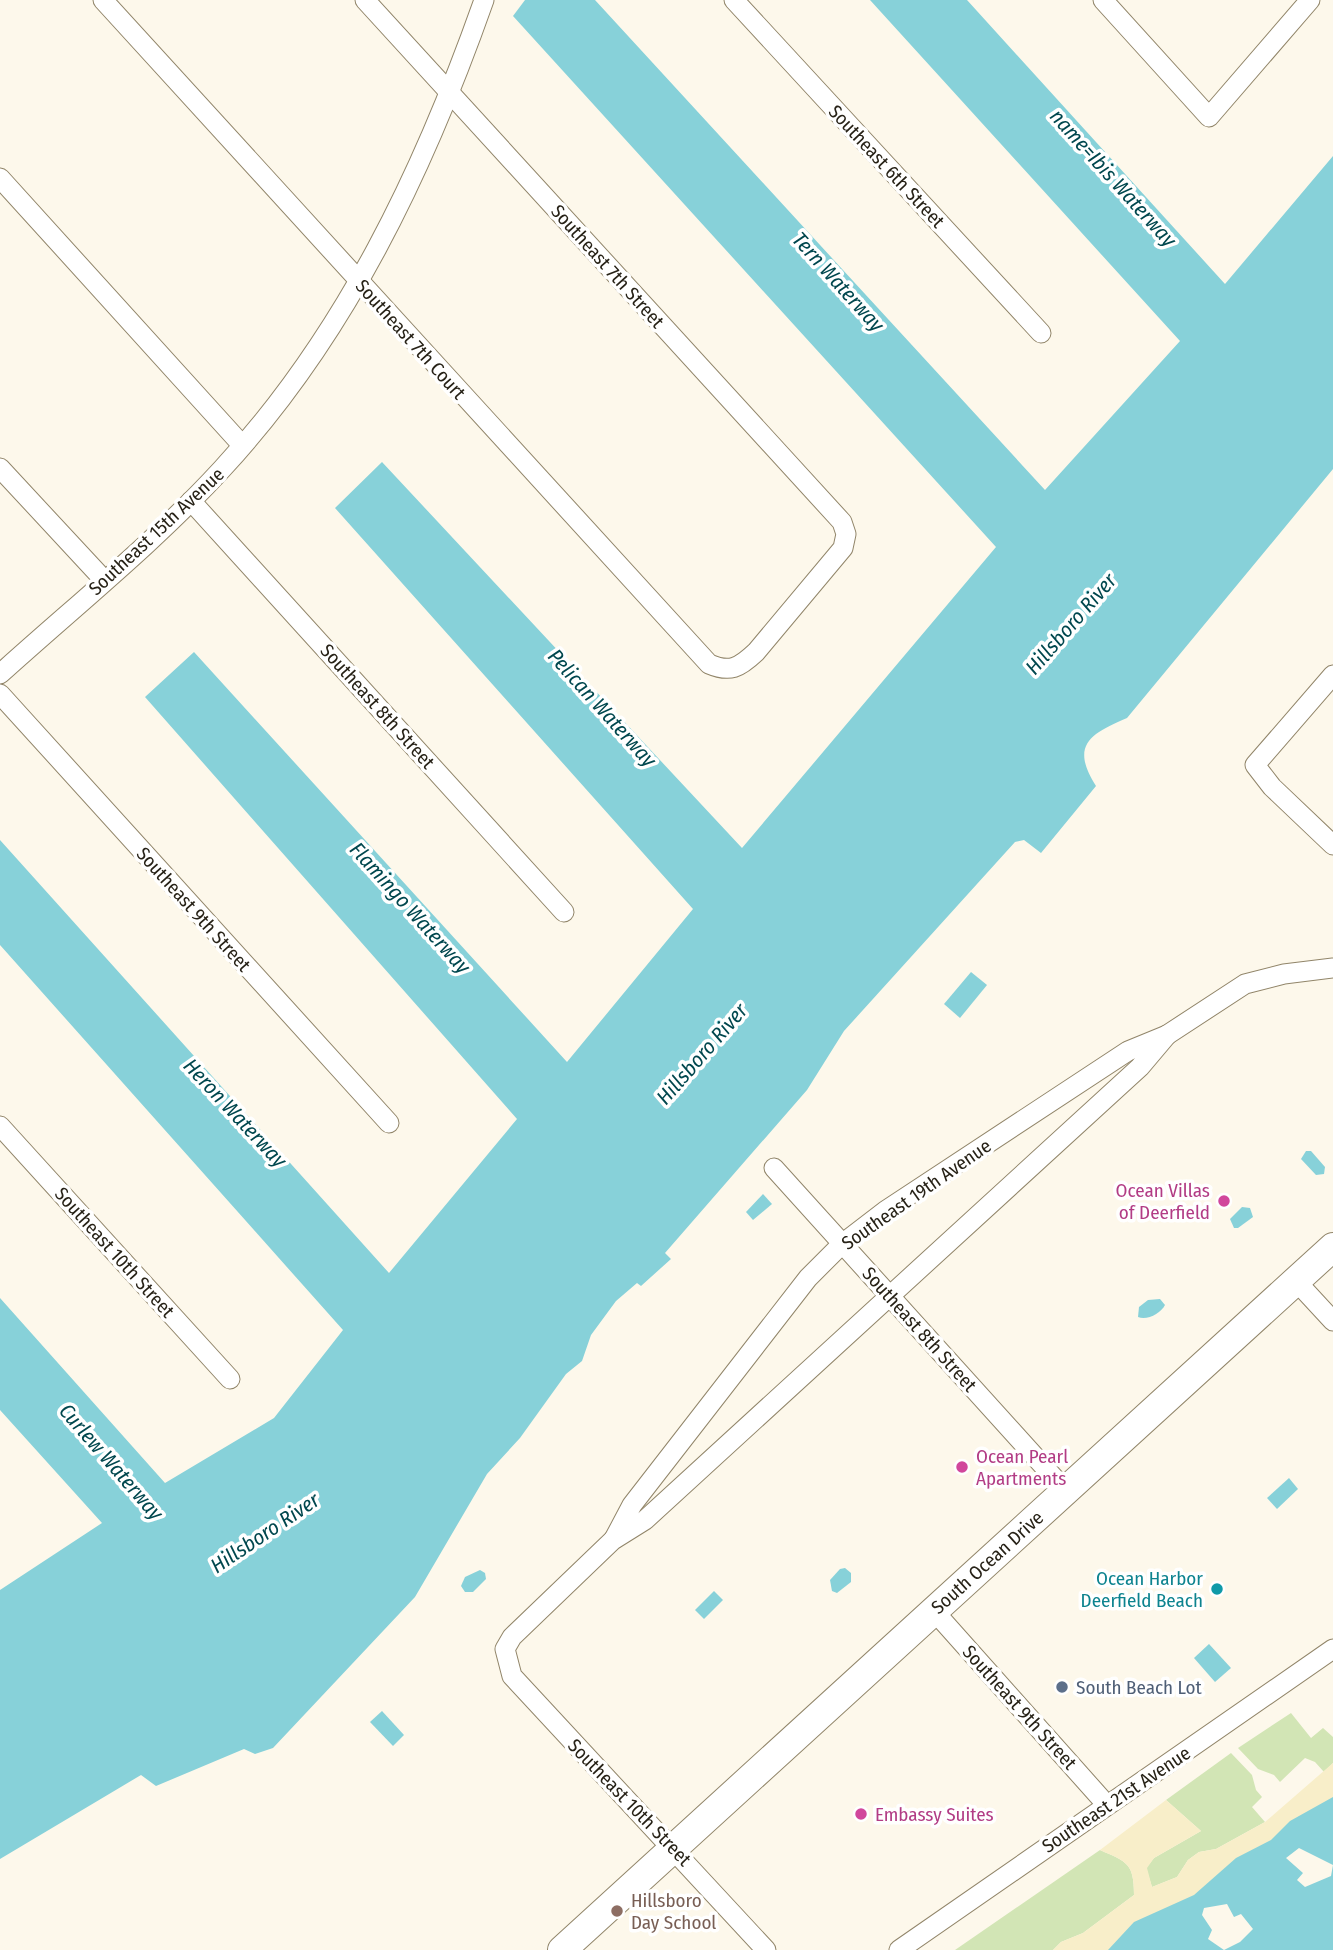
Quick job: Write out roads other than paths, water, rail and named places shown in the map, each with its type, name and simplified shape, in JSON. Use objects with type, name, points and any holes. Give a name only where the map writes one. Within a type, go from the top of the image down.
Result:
[{"type":"main road","name":"South Ocean Drive","points":[[562,1950],[1333,1247]]},
{"type":"street","name":"Southeast 7th Court","points":[[103,0],[709,664],[724,671]]},
{"type":"street","name":"Southeast 7th Street","points":[[365,0],[842,522],[846,534],[843,548],[756,652],[740,667],[724,671]]},
{"type":"street","name":"Southeast 15th Avenue","points":[[0,674],[191,501],[278,402],[359,282],[391,226],[451,94],[484,0]]},
{"type":"street","name":"Southeast 6th Street","points":[[734,0],[1041,333]]},
{"type":"street","points":[[1103,0],[1209,117],[1310,0]]},
{"type":"street","points":[[0,178],[242,445]]},
{"type":"street","points":[[0,468],[104,580]]},
{"type":"street","name":"Southeast 8th Street","points":[[191,501],[564,912]]},
{"type":"street","points":[[1333,675],[1255,765],[1272,787],[1333,845]]},
{"type":"street","name":"Southeast 9th Street","points":[[0,694],[389,1123]]},
{"type":"street","name":"Southeast 19th Avenue","points":[[613,1540],[632,1504],[808,1278],[842,1244],[885,1211],[1128,1051],[1167,1035],[1245,984],[1284,974],[1333,968]]},
{"type":"street","name":"Southeast 19th Avenue","points":[[505,1649],[512,1637],[613,1540],[645,1520],[1140,1067],[1167,1035]]},
{"type":"street","name":"Southeast 10th Street","points":[[0,1126],[230,1379]]},
{"type":"street","name":"Southeast 8th Street","points":[[774,1168],[1066,1491]]},
{"type":"street","points":[[1296,1280],[1333,1321]]},
{"type":"street","name":"Southeast 9th Street","points":[[934,1611],[1106,1804]]},
{"type":"street","name":"Southeast 10th Street","points":[[505,1649],[512,1676],[766,1950]]},
{"type":"street","name":"Southeast 21st Avenue","points":[[899,1950],[1333,1649]]},
{"type":"water","points":[[525,0],[595,0],[1045,490],[1180,341],[870,0],[967,0],[1225,284],[1333,156],[1333,469],[1127,718],[1103,730],[1088,743],[1085,760],[1096,786],[1041,853],[1024,840],[1015,842],[844,1031],[807,1090],[665,1253],[671,1259],[641,1286],[637,1283],[616,1301],[591,1335],[582,1361],[566,1374],[520,1438],[487,1474],[415,1597],[273,1748],[255,1754],[244,1749],[156,1786],[141,1775],[0,1859],[0,1590],[102,1523],[0,1410],[0,1298],[165,1483],[274,1418],[343,1330],[0,945],[0,840],[389,1273],[517,1119],[145,697],[194,652],[567,1062],[693,909],[335,508],[382,462],[742,848],[996,547],[513,16]]},
{"type":"water","points":[[971,972],[987,985],[960,1018],[944,1004]]},
{"type":"water","points":[[1306,1151],[1311,1151],[1325,1167],[1324,1174],[1316,1175],[1301,1159]]},
{"type":"water","points":[[763,1194],[772,1204],[753,1220],[746,1212]]},
{"type":"water","points":[[1242,1207],[1250,1208],[1253,1217],[1234,1228],[1230,1219]]},
{"type":"water","points":[[1160,1299],[1165,1305],[1160,1311],[1153,1316],[1138,1317],[1139,1307],[1148,1300]]},
{"type":"water","points":[[1289,1478],[1298,1489],[1277,1509],[1267,1498]]},
{"type":"water","points":[[845,1568],[851,1573],[851,1582],[837,1593],[832,1591],[830,1580],[840,1569]]},
{"type":"water","points":[[480,1570],[485,1573],[486,1579],[473,1592],[465,1592],[461,1586],[465,1577]]},
{"type":"water","points":[[714,1591],[723,1600],[704,1619],[695,1610]]},
{"type":"water","points":[[1209,1644],[1231,1668],[1215,1682],[1194,1658]]},
{"type":"water","points":[[382,1711],[404,1735],[393,1746],[370,1722]]},
{"type":"water","points":[[1333,1797],[1333,1950],[1108,1950],[1134,1922],[1194,1895],[1236,1858],[1271,1840],[1290,1821]]},
{"type":"place","name":"Ocean Villas of Deerfield","points":[[1224,1201]]},
{"type":"place","name":"Ocean Pearl Apartments","points":[[962,1467]]},
{"type":"place","name":"Ocean Harbor Deerfield Beach","points":[[1217,1589]]},
{"type":"place","name":"South Beach Lot","points":[[1062,1687]]},
{"type":"place","name":"Embassy Suites","points":[[861,1814]]},
{"type":"place","name":"Hillsboro Day School","points":[[617,1911]]},
{"type":"water label","name":"name=Ibis Waterway","points":[[1113,178]]},
{"type":"water label","name":"Tern Waterway","points":[[838,282]]},
{"type":"water label","name":"Hillsboro River","points":[[1071,624]]},
{"type":"water label","name":"Pelican Waterway","points":[[602,708]]},
{"type":"water label","name":"Flamingo Waterway","points":[[410,908]]},
{"type":"water label","name":"Hillsboro River","points":[[702,1054]]},
{"type":"water label","name":"Heron Waterway","points":[[235,1113]]},
{"type":"water label","name":"Curlew Waterway","points":[[111,1462]]},
{"type":"water label","name":"Hillsboro River","points":[[265,1533]]}]
